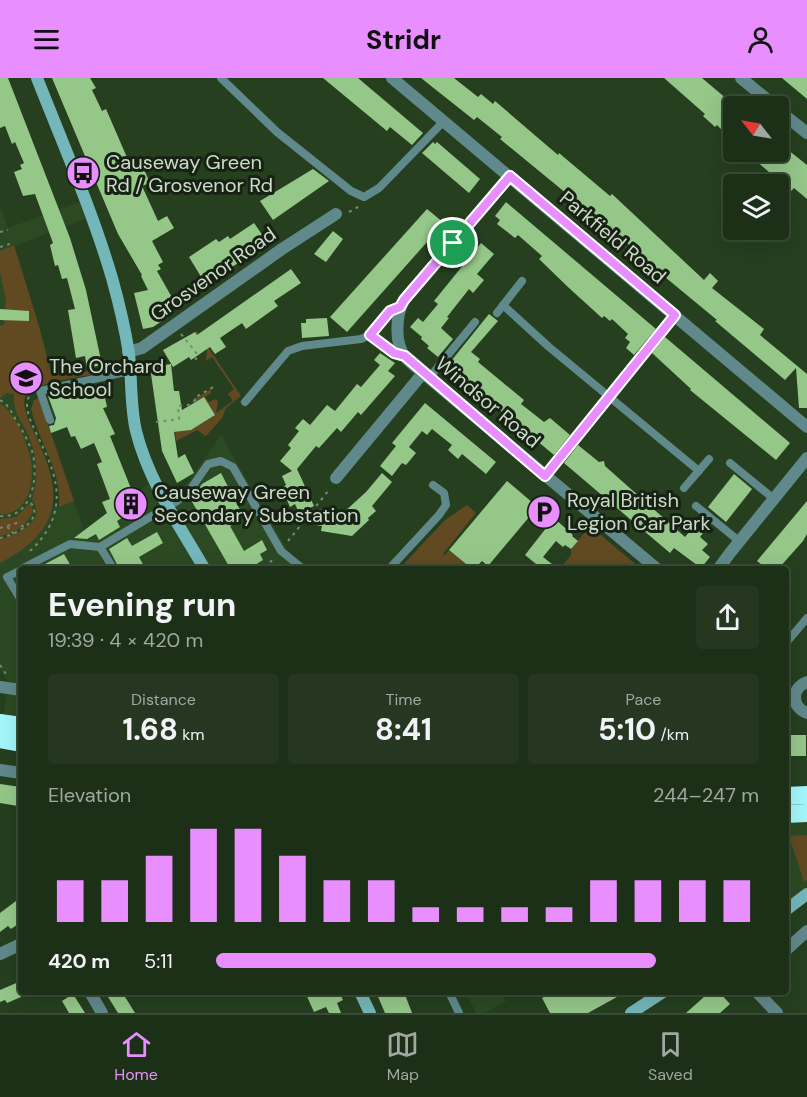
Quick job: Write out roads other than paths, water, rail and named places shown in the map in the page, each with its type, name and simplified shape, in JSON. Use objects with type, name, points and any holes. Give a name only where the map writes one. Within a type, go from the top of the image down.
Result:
[{"type":"highway","points":[[0,723],[18,726]]},
{"type":"highway","points":[[0,740],[18,743]]},
{"type":"highway","points":[[789,796],[807,795]]},
{"type":"highway","points":[[789,814],[807,813]]},
{"type":"main road","points":[[37,78],[88,207],[111,276],[128,352],[136,431],[145,460],[169,508],[203,566]]},
{"type":"main road","points":[[789,908],[807,894]]},
{"type":"main road","points":[[361,995],[370,1013]]},
{"type":"main road","points":[[631,1013],[658,995]]},
{"type":"street","name":"Parkfield Road","points":[[392,78],[807,427]]},
{"type":"street","points":[[741,78],[763,96]]},
{"type":"street","points":[[789,119],[807,133]]},
{"type":"street","points":[[370,335],[390,311],[400,307],[510,176]]},
{"type":"street","points":[[311,214],[318,225]]},
{"type":"street","name":"Grosvenor Road","points":[[128,352],[142,348],[336,214]]},
{"type":"street","name":"Windsor Road","points":[[400,307],[398,335],[400,347],[405,356],[654,566]]},
{"type":"street","name":"Windsor Road","points":[[370,335],[394,353],[405,356]]},
{"type":"street","points":[[336,478],[426,375]]},
{"type":"street","points":[[721,566],[807,458]]},
{"type":"street","points":[[807,682],[799,685],[790,695],[799,709],[807,713]]},
{"type":"street","points":[[0,687],[18,690]]},
{"type":"street","points":[[0,770],[18,773]]},
{"type":"street","points":[[789,947],[807,931]]},
{"type":"street","points":[[0,954],[18,945]]},
{"type":"street","points":[[92,995],[102,1013]]},
{"type":"street","points":[[760,995],[777,1013]]},
{"type":"lane","points":[[221,78],[277,132],[351,191],[364,197],[379,188],[444,122]]},
{"type":"lane","points":[[497,313],[522,281]]},
{"type":"lane","points":[[503,305],[549,347],[699,471]]},
{"type":"lane","points":[[545,476],[675,315]]},
{"type":"lane","points":[[426,375],[475,322]]},
{"type":"lane","points":[[245,402],[288,351],[295,348],[361,339],[370,335]]},
{"type":"lane","points":[[50,420],[40,391],[130,371]]},
{"type":"lane","points":[[684,488],[709,459]]},
{"type":"lane","points":[[28,566],[70,544],[100,547],[169,508],[188,493],[208,464],[221,461],[233,467],[280,551],[299,566]]},
{"type":"lane","points":[[730,463],[774,499]]},
{"type":"lane","points":[[392,566],[440,515],[446,505],[444,493],[433,485]]},
{"type":"lane","points":[[188,493],[199,489]]},
{"type":"lane","points":[[696,506],[740,541]]},
{"type":"lane","points":[[100,547],[111,566]]},
{"type":"lane","points":[[18,571],[7,577],[18,595]]},
{"type":"lane","points":[[789,639],[807,618]]},
{"type":"lane","points":[[450,995],[459,1013]]},
{"type":"place","name":"Causeway Green Rd / Grosvenor Rd","points":[[83,173]]},
{"type":"place","name":"The Orchard School","points":[[26,378]]},
{"type":"place","name":"Causeway Green Secondary Substation","points":[[131,504]]},
{"type":"place","name":"Royal British Legion Car Park","points":[[544,512]]}]
